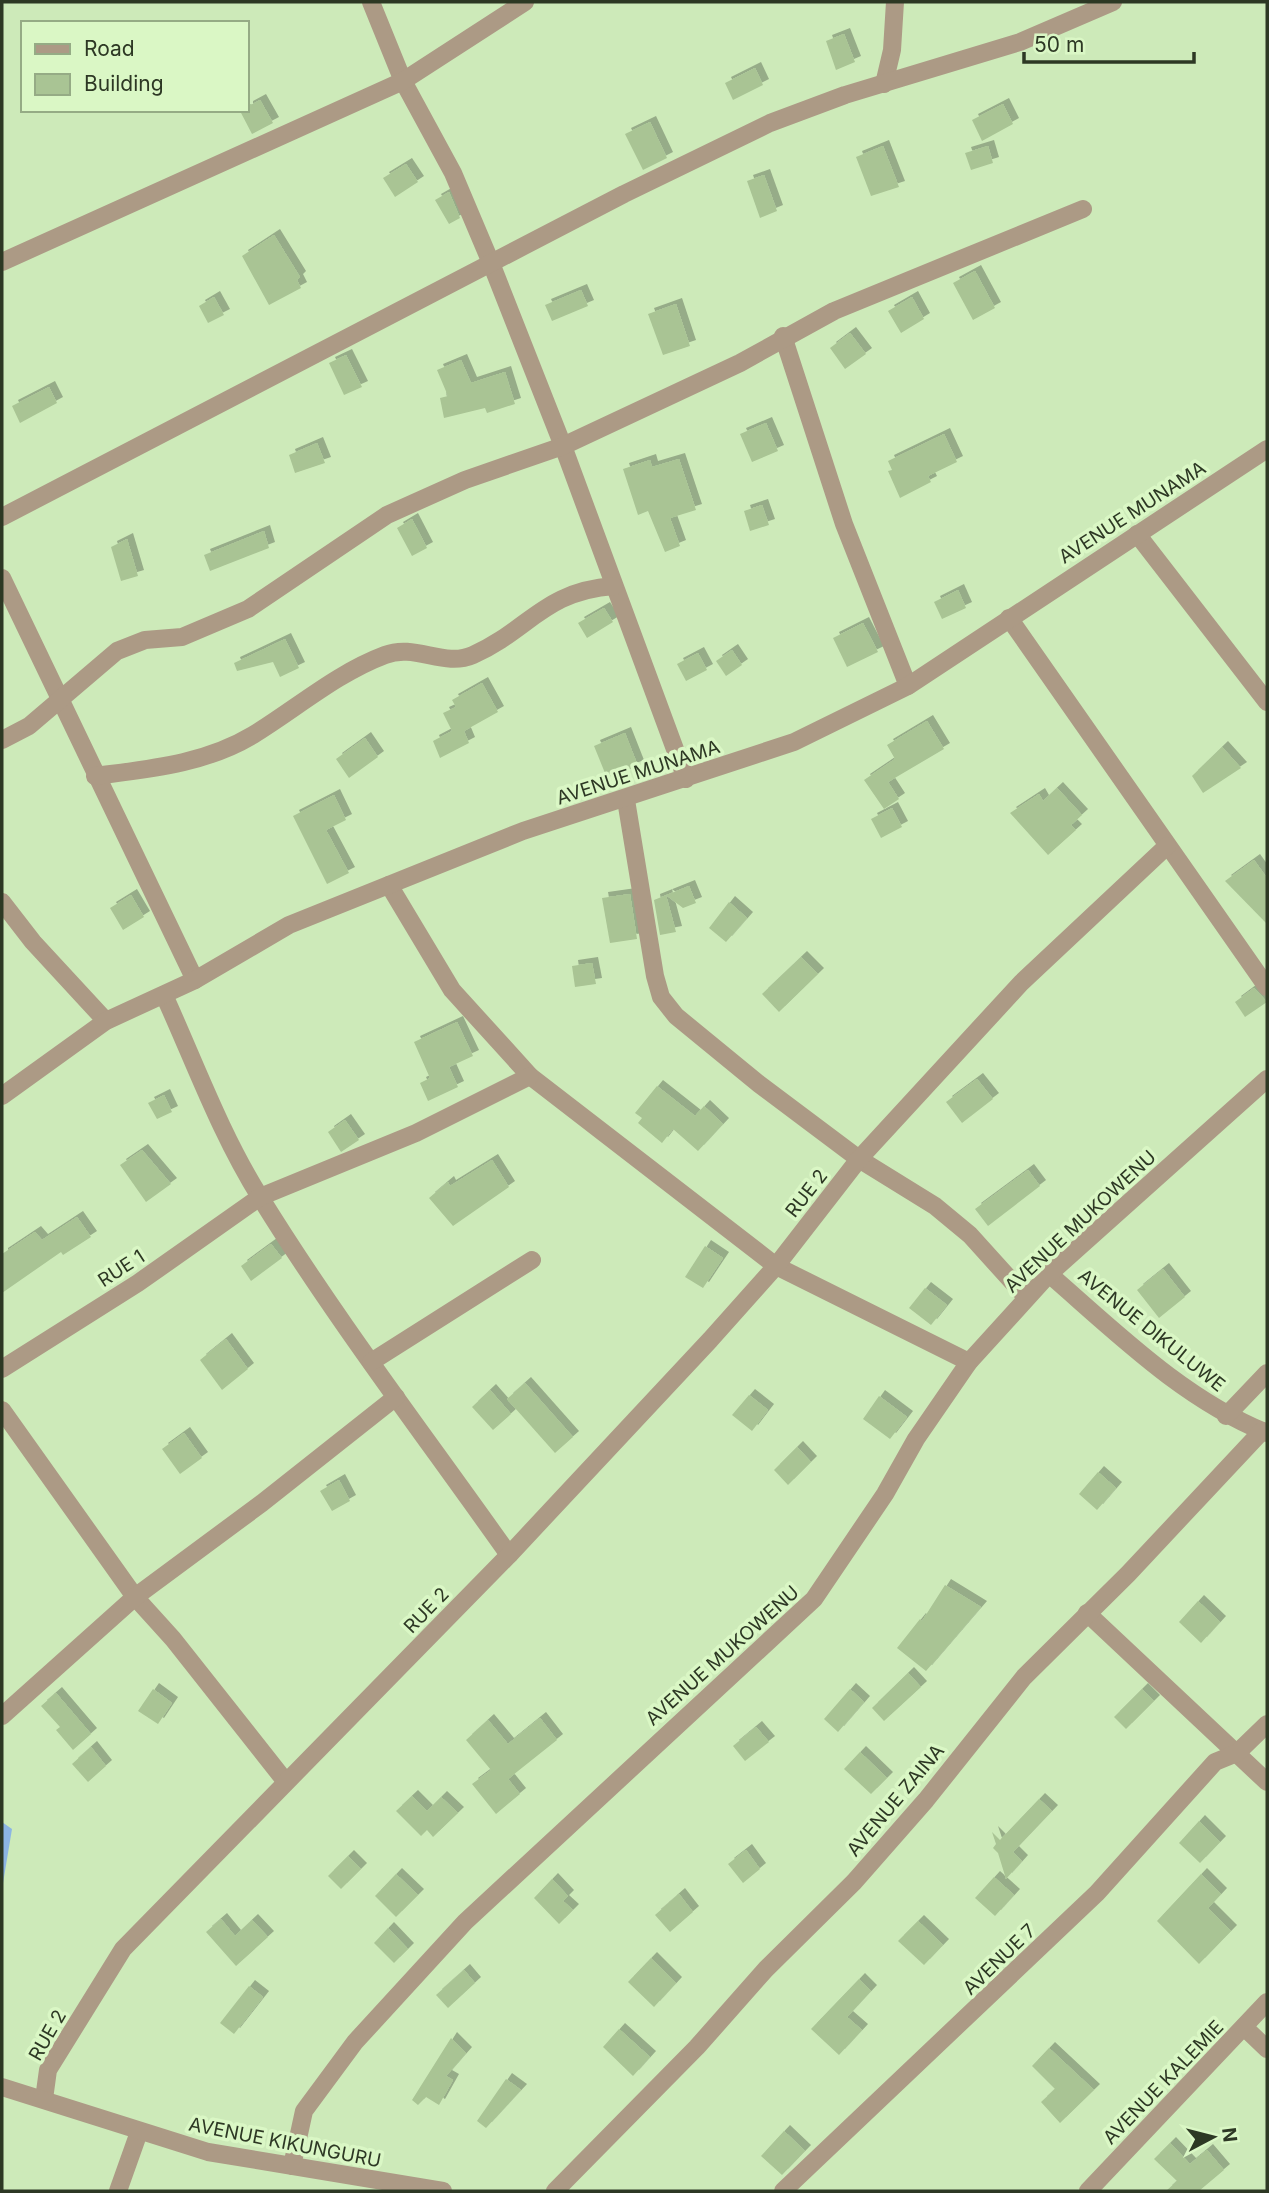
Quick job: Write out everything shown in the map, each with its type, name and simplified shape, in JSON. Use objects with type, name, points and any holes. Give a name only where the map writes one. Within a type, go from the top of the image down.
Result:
[{"type":"street","points":[[371,2],[403,81],[453,173],[491,263],[564,446],[686,779]]},
{"type":"street","points":[[2,262],[403,81],[525,2]]},
{"type":"street","points":[[884,84],[892,50],[895,2]]},
{"type":"street","points":[[2,517],[491,263],[770,123],[845,95],[1020,42],[1113,2]]},
{"type":"street","points":[[2,740],[30,726],[101,663],[130,644],[182,637],[248,609],[387,515],[465,480],[564,446],[740,363],[783,336],[834,311],[1083,209]]},
{"type":"street","points":[[783,336],[844,524],[908,686]]},
{"type":"street","name":"AVENUE MUNAMA","points":[[2,1096],[106,1021],[195,980],[289,925],[523,831],[625,800],[794,742],[908,686],[1267,449]]},
{"type":"street","points":[[1137,534],[1267,702]]},
{"type":"street","points":[[2,578],[94,776],[195,980]]},
{"type":"street","points":[[94,776],[173,766],[214,754],[252,735],[351,670],[385,655],[403,649],[450,660],[470,657],[493,646],[544,606],[567,595],[614,586]]},
{"type":"street","points":[[1009,618],[1267,987]]},
{"type":"street","points":[[625,800],[661,997],[676,1016],[859,1159],[934,1206],[970,1235],[1026,1297]]},
{"type":"street","name":"RUE 2","points":[[44,2099],[48,2070],[123,1949],[509,1555],[776,1266],[859,1159],[1021,983],[1167,846]]},
{"type":"street","points":[[389,885],[452,990],[530,1076],[776,1266],[969,1362]]},
{"type":"street","points":[[2,902],[33,942],[106,1021]]},
{"type":"street","points":[[163,995],[226,1137],[260,1197],[371,1362],[509,1555]]},
{"type":"street","name":"RUE 1","points":[[2,1368],[138,1283],[260,1197],[416,1133],[530,1076]]},
{"type":"street","name":"AVENUE MUKOWENU","points":[[292,2166],[304,2111],[355,2042],[465,1922],[814,1600],[969,1362],[1049,1274],[1267,1079]]},
{"type":"street","points":[[371,1362],[532,1260]]},
{"type":"street","name":"AVENUE DIKULUWE","points":[[1049,1274],[1182,1387],[1226,1416],[1265,1432]]},
{"type":"street","points":[[1226,1416],[1267,1373]]},
{"type":"street","points":[[2,1716],[135,1597],[262,1503],[396,1397]]},
{"type":"street","points":[[2,1410],[135,1597],[286,1782]]},
{"type":"street","name":"AVENUE ZAINA","points":[[555,2191],[697,2047],[766,1969],[854,1882],[926,1800],[1024,1677],[1265,1432]]},
{"type":"street","points":[[1087,1613],[1267,1782]]},
{"type":"street","name":"AVENUE 7","points":[[783,2191],[1097,1893],[1215,1762],[1237,1753],[1267,1724]]},
{"type":"street","name":"AVENUE KALEMIE","points":[[1088,2191],[1267,2002]]},
{"type":"street","points":[[1244,2028],[1267,2049]]},
{"type":"street","name":"AVENUE KIKUNGURU","points":[[2,2087],[208,2152],[443,2191]]},
{"type":"street","points":[[118,2191],[139,2132]]},
{"type":"water","points":[[2,1822],[12,1829],[2,1889]]},
{"type":"building","points":[[844,34],[855,62],[836,70],[826,41]]},
{"type":"building","points":[[755,68],[763,85],[733,100],[725,83]]},
{"type":"building","points":[[260,100],[273,123],[252,134],[241,112],[248,112],[248,106]]},
{"type":"building","points":[[1003,104],[1013,124],[982,141],[972,120]]},
{"type":"building","points":[[650,122],[667,158],[643,170],[625,134]]},
{"type":"building","points":[[883,146],[899,187],[871,196],[856,157]]},
{"type":"building","points":[[988,146],[993,163],[971,170],[965,153]]},
{"type":"building","points":[[406,164],[418,182],[395,197],[383,178]]},
{"type":"building","points":[[764,175],[777,211],[760,218],[747,181]]},
{"type":"building","points":[[449,192],[460,218],[449,224],[435,200]]},
{"type":"building","points":[[274,235],[300,277],[297,280],[301,288],[269,305],[242,256]]},
{"type":"building","points":[[975,271],[995,308],[973,320],[953,283]]},
{"type":"building","points":[[581,290],[588,306],[552,321],[545,305]]},
{"type":"building","points":[[214,297],[224,315],[208,323],[199,306]]},
{"type":"building","points":[[912,297],[924,319],[901,333],[888,311]]},
{"type":"building","points":[[676,304],[690,346],[663,355],[648,314]]},
{"type":"building","points":[[850,333],[866,354],[845,369],[830,348]]},
{"type":"building","points":[[346,355],[362,387],[344,395],[329,363]]},
{"type":"building","points":[[461,360],[471,383],[505,372],[515,404],[487,413],[485,408],[444,418],[440,398],[448,396],[437,370]]},
{"type":"building","points":[[49,387],[57,403],[20,423],[12,406]]},
{"type":"building","points":[[766,423],[778,451],[752,462],[740,434]]},
{"type":"building","points":[[944,434],[957,462],[928,476],[931,482],[900,498],[888,471],[892,470],[888,461]]},
{"type":"building","points":[[317,443],[325,463],[295,473],[289,455]]},
{"type":"building","points":[[679,459],[696,510],[670,518],[680,546],[665,552],[648,511],[638,515],[623,469],[650,460],[652,467]]},
{"type":"building","points":[[762,505],[769,525],[750,531],[744,511]]},
{"type":"building","points":[[412,519],[427,548],[412,556],[397,528]]},
{"type":"building","points":[[264,531],[269,548],[210,571],[204,555]]},
{"type":"building","points":[[127,539],[138,576],[121,581],[111,547]]},
{"type":"building","points":[[958,590],[966,608],[942,619],[934,602]]},
{"type":"building","points":[[604,608],[613,622],[587,638],[578,623]]},
{"type":"building","points":[[863,623],[878,652],[847,667],[833,638]]},
{"type":"building","points":[[285,639],[299,668],[280,677],[273,662],[237,671],[234,663]]},
{"type":"building","points":[[732,650],[742,665],[726,676],[716,661]]},
{"type":"building","points":[[698,653],[707,670],[686,681],[677,664]]},
{"type":"building","points":[[482,683],[498,712],[464,731],[469,743],[440,758],[433,741],[452,731],[443,713],[456,707],[452,700]]},
{"type":"building","points":[[927,721],[944,749],[888,782],[899,799],[884,809],[864,780],[895,759],[887,745]]},
{"type":"building","points":[[625,733],[638,766],[607,778],[594,746]]},
{"type":"building","points":[[365,738],[378,757],[349,778],[336,759]]},
{"type":"building","points":[[1222,747],[1241,768],[1203,793],[1192,776]]},
{"type":"building","points":[[1057,788],[1082,815],[1071,825],[1076,830],[1048,855],[1010,813],[1039,794],[1043,801]]},
{"type":"building","points":[[334,795],[346,820],[326,830],[349,873],[327,884],[293,816]]},
{"type":"building","points":[[892,808],[902,827],[881,838],[871,819]]},
{"type":"building","points":[[1254,860],[1267,878],[1267,924],[1225,881]]},
{"type":"building","points":[[689,886],[696,903],[683,908],[666,895]]},
{"type":"building","points":[[630,894],[637,939],[610,943],[602,898]]},
{"type":"building","points":[[131,895],[144,917],[123,930],[110,908]]},
{"type":"building","points":[[666,895],[676,932],[660,935],[654,900]]},
{"type":"building","points":[[729,902],[747,918],[726,942],[709,928]]},
{"type":"building","points":[[801,957],[818,974],[779,1012],[762,994]]},
{"type":"building","points":[[592,963],[596,984],[575,987],[572,966]]},
{"type":"building","points":[[1254,988],[1267,1002],[1245,1017],[1235,1002]]},
{"type":"building","points":[[457,1022],[473,1056],[449,1067],[458,1087],[428,1101],[420,1083],[430,1078],[414,1042]]},
{"type":"building","points":[[977,1079],[993,1099],[962,1123],[946,1102]]},
{"type":"building","points":[[657,1086],[695,1116],[704,1106],[723,1124],[698,1151],[673,1129],[662,1143],[638,1123],[642,1118],[635,1113]]},
{"type":"building","points":[[164,1095],[172,1112],[157,1119],[148,1103]]},
{"type":"building","points":[[345,1120],[359,1140],[341,1152],[328,1132]]},
{"type":"building","points":[[142,1150],[171,1184],[146,1202],[120,1165]]},
{"type":"building","points":[[492,1160],[509,1187],[453,1226],[429,1198],[448,1182],[450,1186]]},
{"type":"building","points":[[1028,1170],[1040,1186],[988,1226],[975,1209]]},
{"type":"building","points":[[77,1217],[91,1237],[63,1255],[61,1252],[2,1293],[2,1254],[35,1232],[42,1240]]},
{"type":"building","points":[[271,1244],[282,1258],[251,1281],[241,1266]]},
{"type":"building","points":[[705,1246],[723,1258],[703,1288],[685,1277]]},
{"type":"building","points":[[1163,1269],[1185,1297],[1159,1318],[1137,1290]]},
{"type":"building","points":[[925,1288],[947,1305],[931,1325],[909,1308]]},
{"type":"building","points":[[226,1339],[248,1369],[222,1390],[200,1360]]},
{"type":"building","points":[[525,1383],[573,1437],[555,1453],[507,1399]]},
{"type":"building","points":[[490,1390],[511,1414],[493,1430],[472,1407]]},
{"type":"building","points":[[749,1395],[768,1410],[752,1431],[732,1415]]},
{"type":"building","points":[[879,1396],[907,1417],[890,1439],[863,1419]]},
{"type":"building","points":[[184,1433],[202,1458],[180,1474],[162,1449]]},
{"type":"building","points":[[797,1447],[811,1462],[788,1485],[774,1470]]},
{"type":"building","points":[[1098,1472],[1116,1488],[1097,1510],[1079,1494]]},
{"type":"building","points":[[339,1480],[350,1501],[332,1511],[320,1491]]},
{"type":"building","points":[[945,1585],[981,1607],[926,1671],[897,1648],[920,1619],[922,1621]]},
{"type":"building","points":[[1198,1601],[1220,1622],[1201,1643],[1179,1622]]},
{"type":"building","points":[[908,1673],[921,1687],[884,1721],[872,1708]]},
{"type":"building","points":[[153,1689],[172,1703],[158,1724],[138,1711]]},
{"type":"building","points":[[850,1689],[864,1702],[838,1732],[824,1719]]},
{"type":"building","points":[[1142,1689],[1154,1701],[1126,1729],[1114,1717]]},
{"type":"building","points":[[56,1693],[91,1734],[73,1750],[56,1730],[60,1727],[41,1706]]},
{"type":"building","points":[[540,1718],[557,1740],[508,1779],[520,1794],[496,1814],[472,1784],[491,1770],[466,1740],[488,1720],[508,1744]]},
{"type":"building","points":[[756,1727],[769,1742],[745,1761],[733,1746]]},
{"type":"building","points":[[91,1747],[106,1766],[88,1782],[72,1764]]},
{"type":"building","points":[[860,1752],[887,1778],[871,1794],[844,1769]]},
{"type":"building","points":[[412,1796],[427,1811],[441,1797],[458,1813],[433,1837],[427,1830],[421,1836],[396,1811]]},
{"type":"building","points":[[1039,1799],[1052,1811],[1013,1852],[1022,1861],[1006,1879],[998,1853],[993,1848],[996,1844],[992,1832],[1000,1840]]},
{"type":"building","points":[[1199,1821],[1220,1842],[1200,1863],[1179,1843]]},
{"type":"building","points":[[746,1850],[760,1869],[743,1883],[728,1864]]},
{"type":"building","points":[[348,1856],[361,1869],[341,1889],[328,1876]]},
{"type":"building","points":[[396,1874],[418,1895],[396,1917],[375,1896]]},
{"type":"building","points":[[1201,1874],[1221,1894],[1208,1908],[1231,1931],[1199,1964],[1157,1921]]},
{"type":"building","points":[[994,1877],[1014,1895],[995,1916],[975,1898]]},
{"type":"building","points":[[552,1879],[568,1896],[563,1901],[573,1910],[559,1924],[534,1898]]},
{"type":"building","points":[[679,1894],[693,1912],[670,1932],[655,1915]]},
{"type":"building","points":[[221,1919],[235,1936],[252,1920],[268,1937],[236,1966],[206,1932]]},
{"type":"building","points":[[918,1921],[943,1945],[924,1965],[898,1941]]},
{"type":"building","points":[[388,1928],[408,1949],[394,1963],[374,1943]]},
{"type":"building","points":[[651,1958],[676,1983],[654,2007],[628,1982]]},
{"type":"building","points":[[464,1970],[475,1983],[448,2008],[436,1995]]},
{"type":"building","points":[[859,1979],[871,1991],[847,2017],[862,2030],[839,2055],[811,2029]]},
{"type":"building","points":[[249,1986],[263,1997],[234,2034],[220,2023]]},
{"type":"building","points":[[619,2029],[650,2057],[633,2076],[603,2047]]},
{"type":"building","points":[[451,2038],[466,2053],[446,2076],[453,2080],[439,2105],[426,2097],[418,2105],[412,2100]]},
{"type":"building","points":[[1049,2048],[1094,2090],[1060,2123],[1041,2102],[1055,2089],[1032,2066]]},
{"type":"building","points":[[506,2079],[521,2090],[486,2128],[477,2121]]},
{"type":"building","points":[[784,2131],[805,2151],[782,2175],[761,2156]]},
{"type":"building","points":[[1170,2143],[1190,2164],[1207,2150],[1224,2170],[1199,2191],[1166,2191],[1177,2181],[1154,2159]]}]
